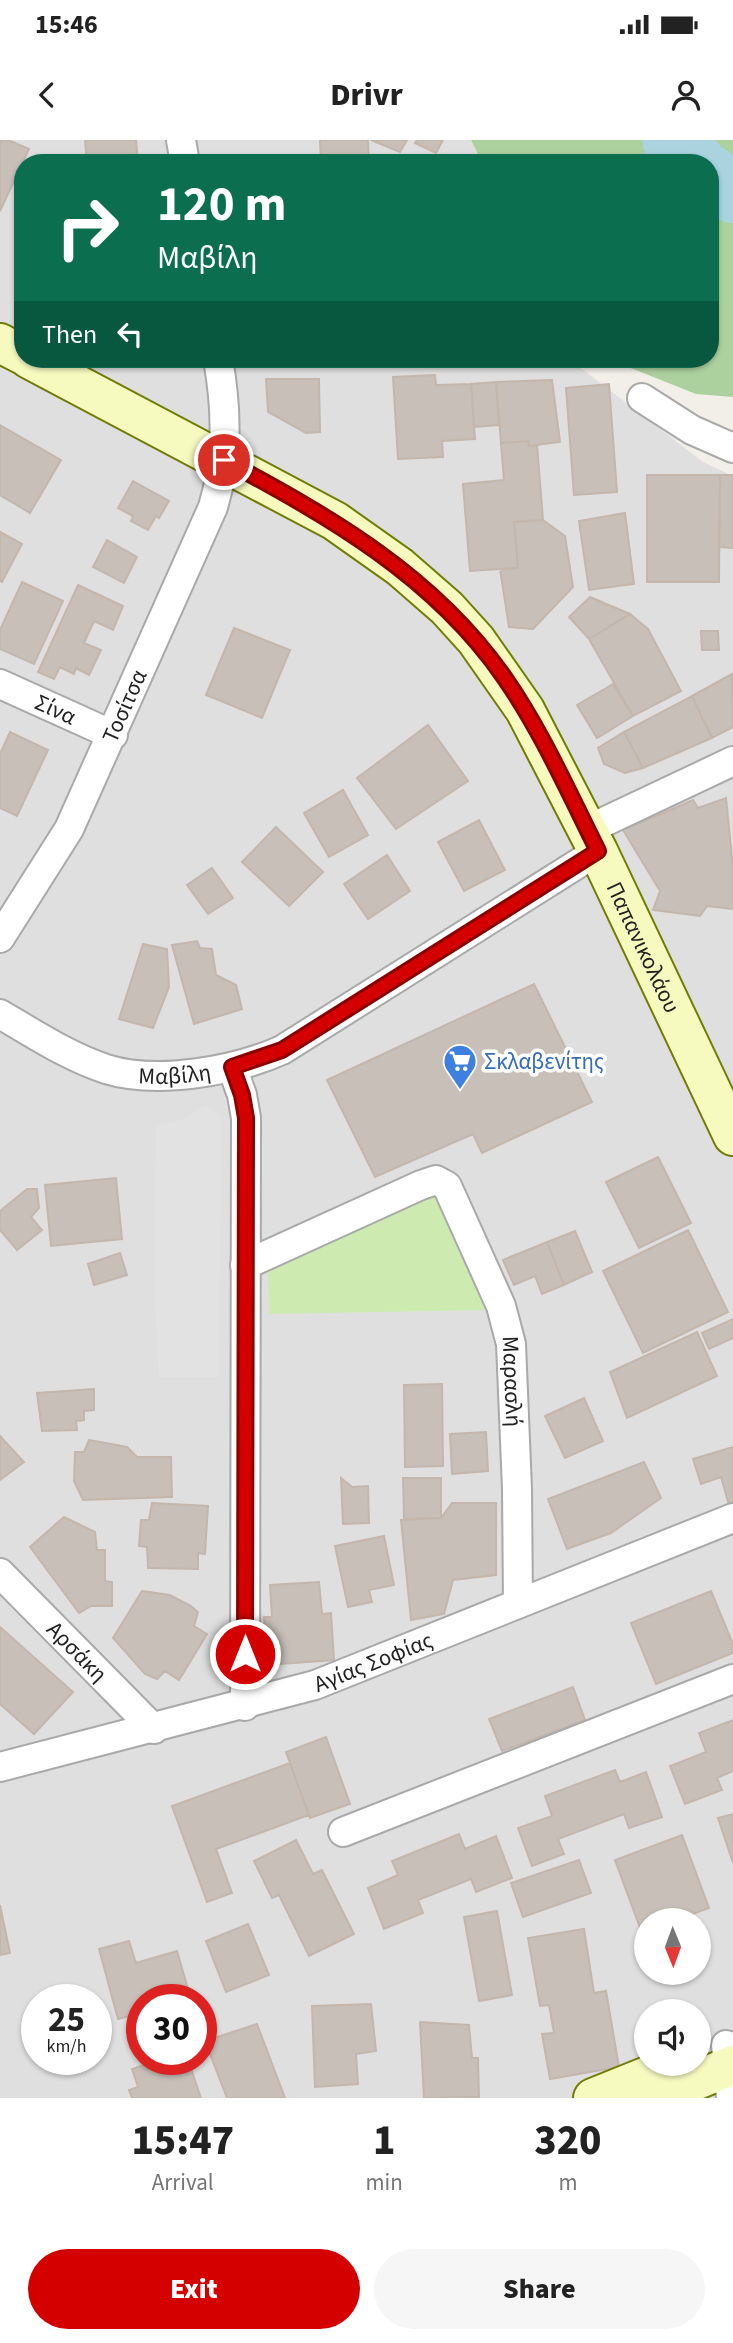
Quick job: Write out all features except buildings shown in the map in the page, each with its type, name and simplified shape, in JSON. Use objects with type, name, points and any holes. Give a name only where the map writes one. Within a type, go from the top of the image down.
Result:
[{"type":"main road","name":"Παπανικολάου","points":[[46,368],[335,521],[400,567],[447,608],[483,649],[518,698],[593,840],[733,1136]]},
{"type":"main road","points":[[654,2098],[725,2062]]},
{"type":"main road","points":[[593,2098],[648,2076]]},
{"type":"street","name":"Τοσίτσα","points":[[0,938],[60,847],[204,529],[224,460],[225,410],[219,368]]},
{"type":"street","points":[[642,398],[702,435],[733,448]]},
{"type":"street","name":"Σίνα","points":[[0,684],[113,735]]},
{"type":"street","name":"Μαβίλη","points":[[0,1014],[68,1052],[109,1070],[165,1074],[232,1067],[282,1050],[593,840],[733,761]]},
{"type":"street","points":[[232,1067],[242,1095],[246,1118],[245,1706]]},
{"type":"street","name":"Μαρασλή","points":[[245,1265],[436,1181],[447,1186],[501,1306],[509,1336],[517,1476],[517,1603]]},
{"type":"street","name":"Αγίας Σοφίας","points":[[0,1767],[245,1706],[363,1668],[517,1603],[733,1518]]},
{"type":"street","name":"Αρσάκη","points":[[0,1573],[154,1729]]},
{"type":"street","points":[[344,1832],[733,1679]]},
{"type":"shaded area","points":[[0,140],[471,140],[477,154],[14,154],[14,368],[581,368],[703,462],[733,476],[733,2098],[0,2098]]},
{"type":"shaded area","points":[[206,1105],[220,1115],[222,1125],[218,1377],[159,1377],[154,1283],[156,1126],[184,1119]]},
{"type":"green space","points":[[471,140],[733,140],[733,397],[696,394],[631,368],[719,368],[719,154],[478,154]]},
{"type":"green space","points":[[436,1191],[488,1310],[269,1314],[268,1266]]},
{"type":"waterway","points":[[671,140],[687,154]]},
{"type":"waterway","points":[[719,182],[733,194]]},
{"type":"place","name":"Σκλαβενίτης","points":[[460,1091]]},
{"type":"route","points":[[224,460],[335,521],[400,567],[447,608],[504,676],[525,710],[598,851],[282,1050],[232,1067],[242,1095],[246,1118],[245,1654]]}]
